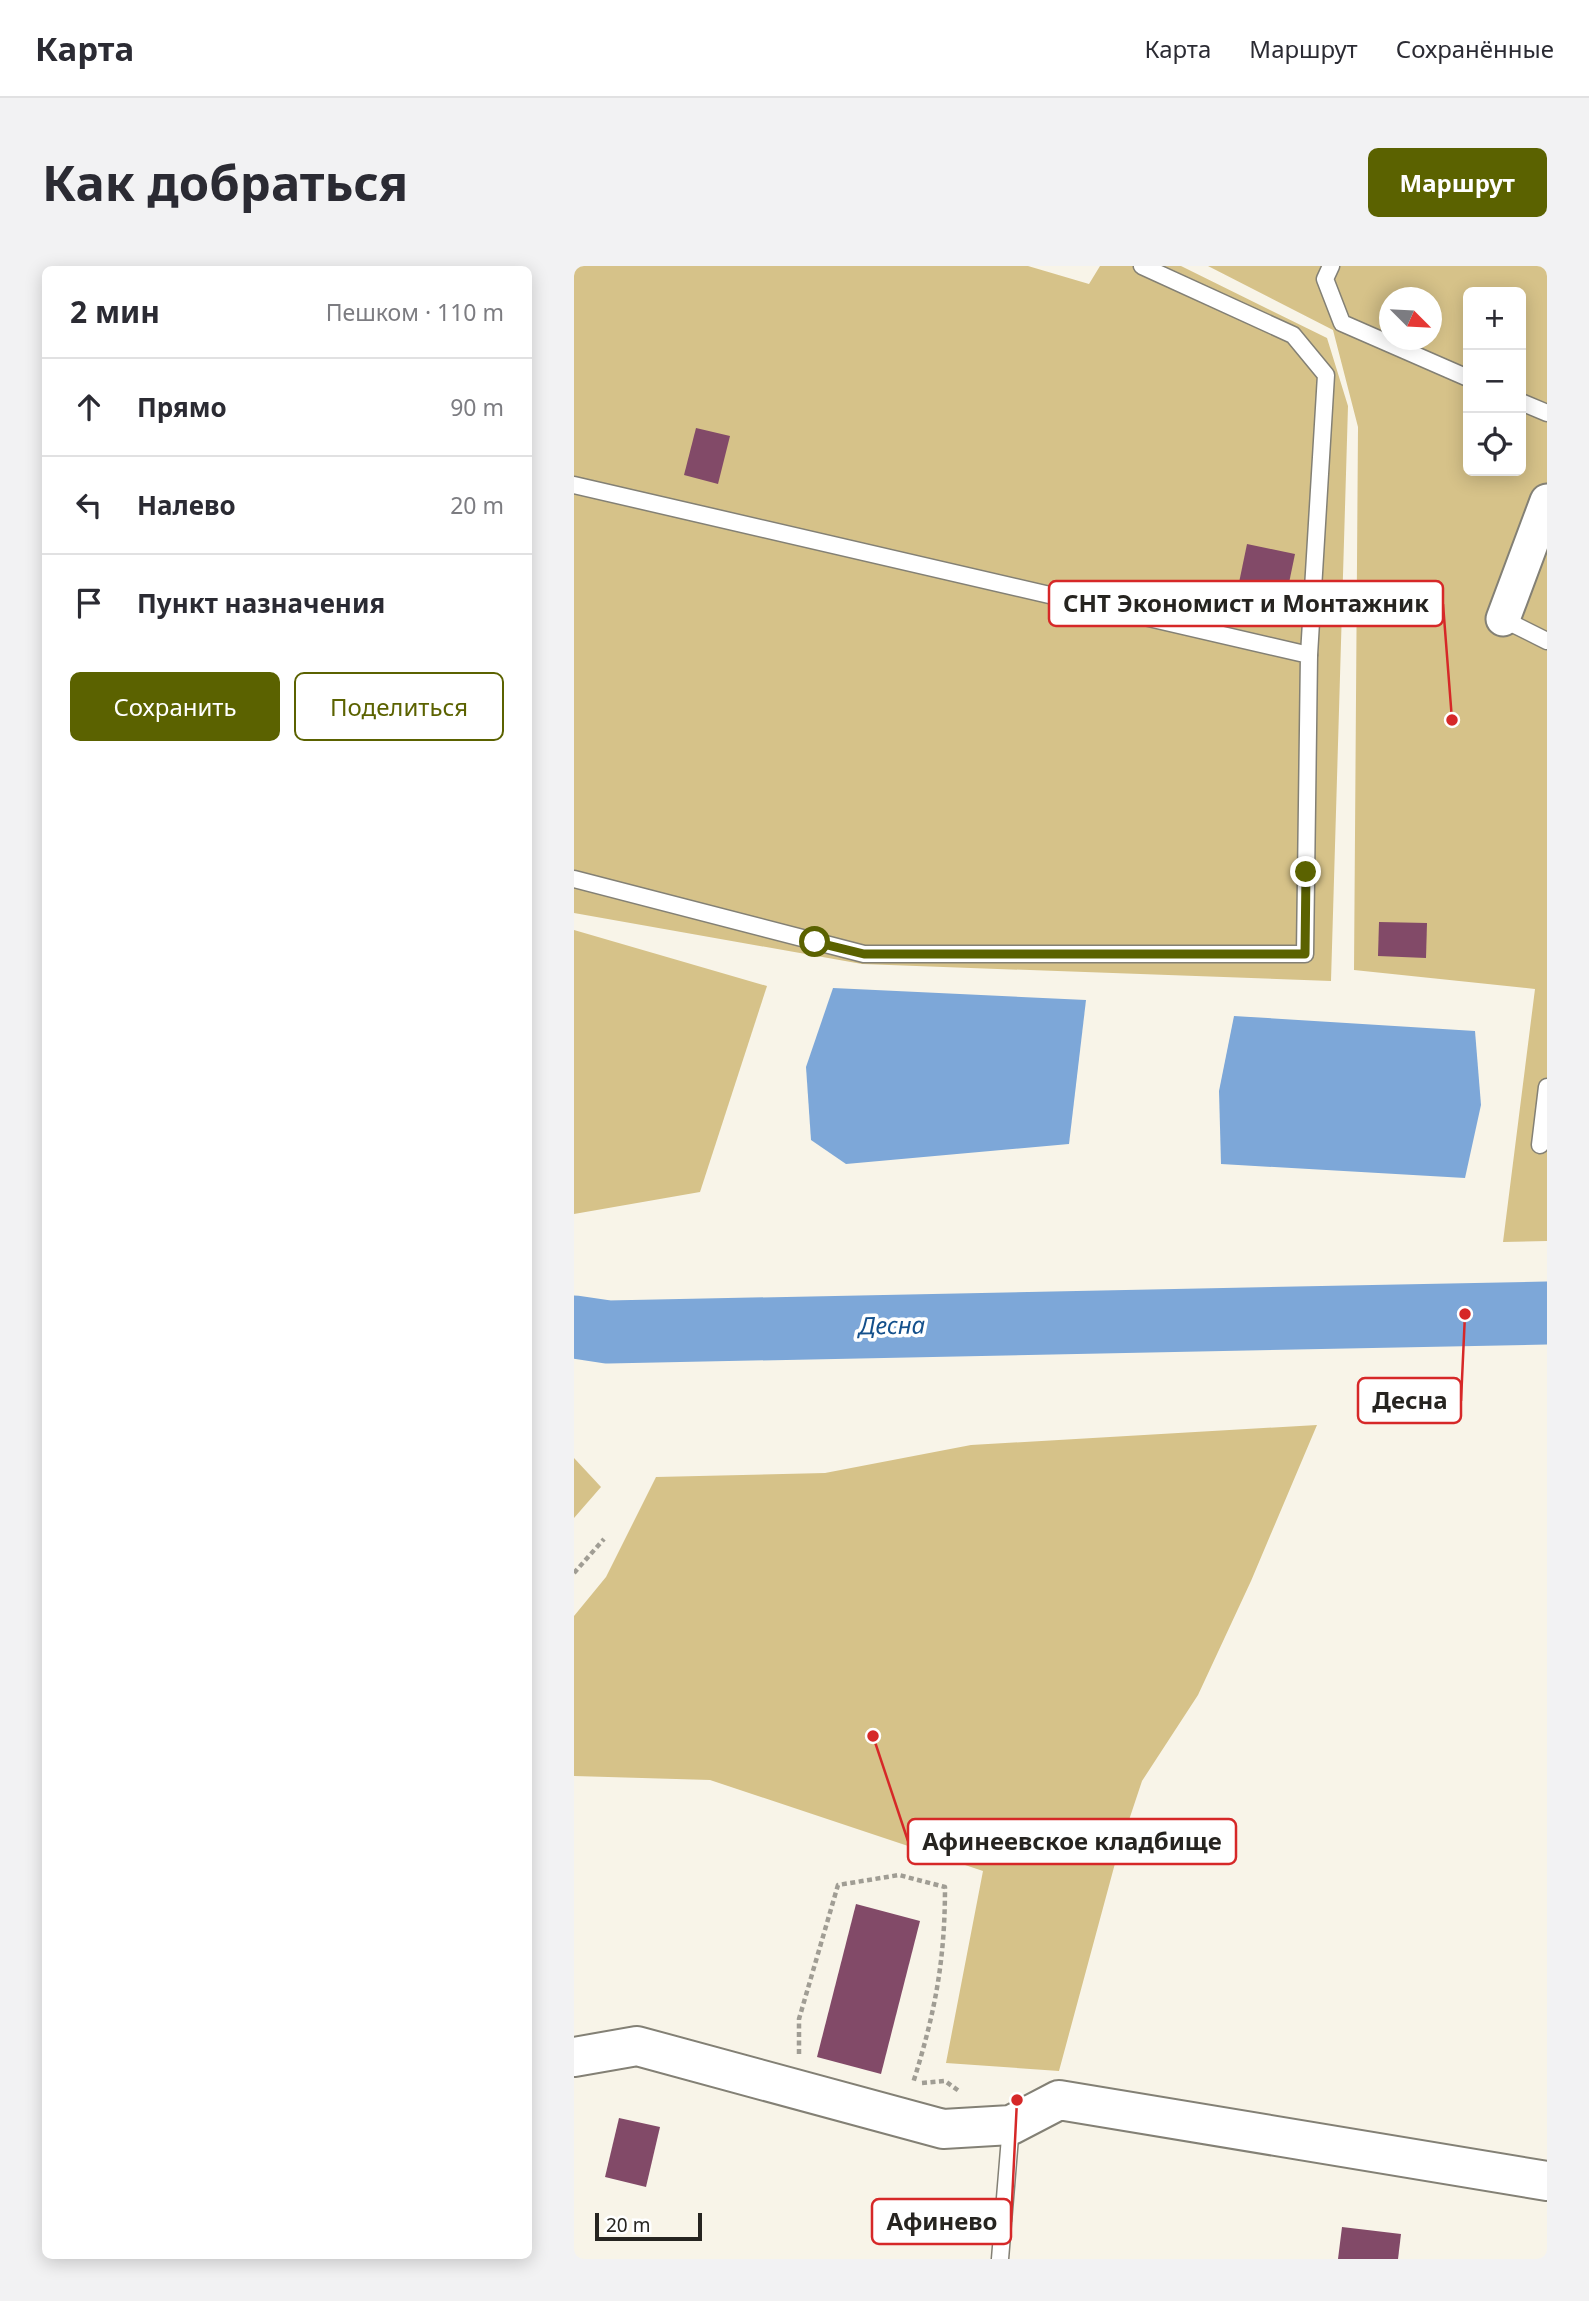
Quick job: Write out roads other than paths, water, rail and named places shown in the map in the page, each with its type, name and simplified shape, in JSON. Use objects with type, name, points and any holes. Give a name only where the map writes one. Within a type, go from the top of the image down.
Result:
[{"type":"street","points":[[1503,619],[1547,501]]},
{"type":"street","points":[[574,2057],[637,2046],[943,2129],[997,2126],[1059,2100],[1547,2181]]},
{"type":"lane","points":[[574,879],[864,954],[1305,954],[1309,655],[1326,375],[1293,335],[1142,266]]},
{"type":"lane","points":[[1331,266],[1325,279],[1342,323],[1463,377]]},
{"type":"lane","points":[[1526,403],[1547,413]]},
{"type":"lane","points":[[574,485],[1309,655]]},
{"type":"lane","points":[[1503,619],[1547,641]]},
{"type":"lane","points":[[1540,1145],[1547,1087]]},
{"type":"lane","points":[[997,2126],[1000,2259]]},
{"type":"water","points":[[833,988],[1086,1000],[1069,1144],[846,1164],[811,1140],[806,1067]]},
{"type":"water","points":[[1234,1016],[1475,1031],[1481,1105],[1465,1178],[1221,1164],[1219,1091]]},
{"type":"waterway","name":"Десна","points":[[574,1327],[608,1332],[1547,1313]]},
{"type":"place","name":"СНТ Экономист и Монтажник","points":[[1452,720]]},
{"type":"place","name":"Десна","points":[[1465,1314]]},
{"type":"place","name":"Афинеевское кладбище","points":[[873,1736]]},
{"type":"place","name":"Афинево","points":[[1017,2100]]}]
